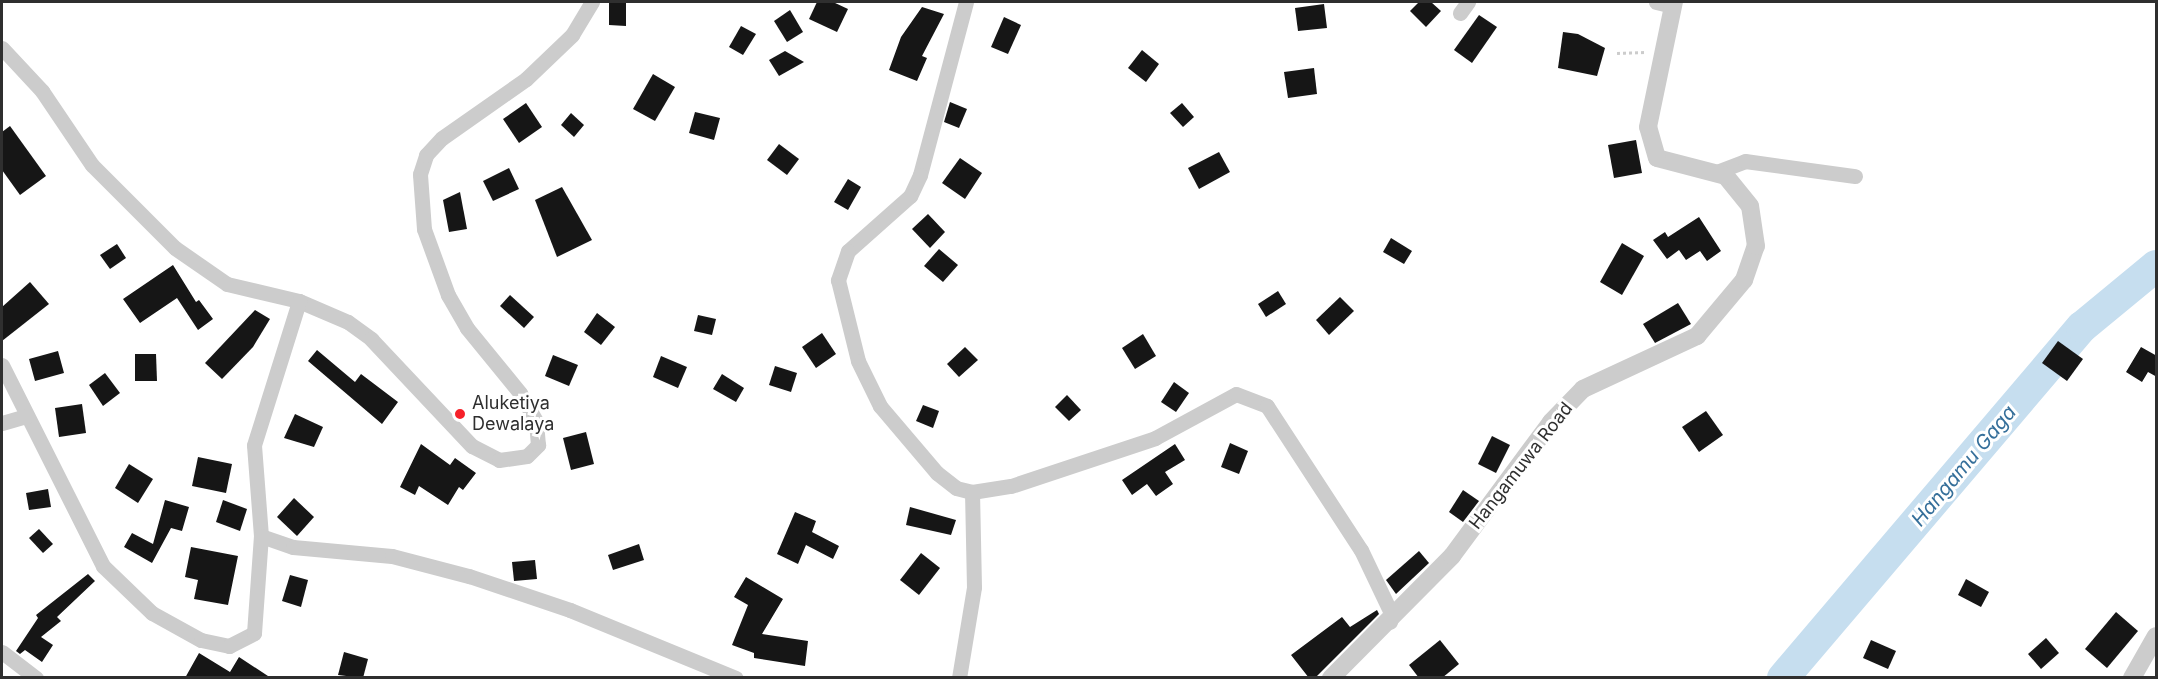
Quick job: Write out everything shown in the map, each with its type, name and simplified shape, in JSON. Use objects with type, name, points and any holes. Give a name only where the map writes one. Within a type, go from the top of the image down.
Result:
[{"type":"street","points":[[2,48],[42,91],[92,165],[175,248],[226,284],[299,301],[348,321],[371,339],[472,446],[499,460],[527,456],[538,445],[536,421],[520,393],[467,328],[448,295],[424,230],[420,174],[426,155],[442,138],[526,79],[572,34],[592,2]]},
{"type":"street","points":[[966,2],[920,175],[910,196],[848,250],[838,280],[858,362],[880,406],[937,472],[956,488],[972,492],[1011,486],[1155,438],[1236,394],[1267,406],[1361,550],[1392,615],[1390,622]]},
{"type":"street","name":"Hangamuwa Road","points":[[1331,678],[1390,622],[1452,556],[1551,422],[1583,389],[1696,336],[1744,280],[1756,246],[1750,206],[1726,176],[1657,158],[1648,127],[1662,52],[1668,3]]},
{"type":"street","points":[[1714,173],[1745,161],[1855,176]]},
{"type":"street","points":[[2,365],[103,566],[152,613],[201,640],[229,646],[254,633],[261,536],[254,445],[299,301]]},
{"type":"street","points":[[2,423],[27,416]]},
{"type":"street","points":[[959,678],[974,587],[972,492]]},
{"type":"street","points":[[261,536],[293,548],[392,556],[469,576],[570,610],[736,678]]},
{"type":"street","points":[[2132,678],[2155,641]]},
{"type":"street","points":[[2,652],[36,678]]},
{"type":"path","points":[[1617,53],[1662,52]]},
{"type":"building","points":[[609,2],[626,2],[626,26],[609,25]]},
{"type":"building","points":[[817,2],[833,2],[848,9],[837,32],[809,19]]},
{"type":"building","points":[[1419,2],[1431,2],[1441,11],[1426,27],[1410,11]]},
{"type":"building","points":[[1324,4],[1327,28],[1298,31],[1295,8]]},
{"type":"building","points":[[922,7],[944,14],[922,56],[927,58],[917,81],[889,70],[901,37]]},
{"type":"building","points":[[790,10],[803,32],[787,42],[774,21]]},
{"type":"building","points":[[1479,15],[1497,27],[1472,63],[1454,50]]},
{"type":"building","points":[[1004,17],[1021,25],[1008,54],[991,47]]},
{"type":"building","points":[[741,26],[756,34],[743,55],[729,47]]},
{"type":"building","points":[[1563,32],[1578,34],[1605,48],[1597,76],[1558,68]]},
{"type":"building","points":[[1142,50],[1159,64],[1146,82],[1128,68]]},
{"type":"building","points":[[785,51],[804,62],[779,76],[769,60]]},
{"type":"building","points":[[1314,68],[1317,94],[1288,98],[1284,72]]},
{"type":"building","points":[[653,74],[675,87],[655,121],[633,109]]},
{"type":"building","points":[[950,102],[967,109],[959,128],[944,122]]},
{"type":"building","points":[[526,103],[542,127],[519,143],[503,119]]},
{"type":"building","points":[[1182,103],[1194,117],[1183,127],[1170,113]]},
{"type":"building","points":[[695,112],[720,118],[714,140],[689,133]]},
{"type":"building","points":[[571,113],[584,125],[574,137],[561,125]]},
{"type":"building","points":[[10,126],[46,176],[20,195],[2,170],[2,132]]},
{"type":"building","points":[[1636,140],[1642,173],[1614,178],[1608,145]]},
{"type":"building","points":[[779,144],[799,159],[787,175],[767,160]]},
{"type":"building","points":[[1219,152],[1230,172],[1199,189],[1188,168]]},
{"type":"building","points":[[960,158],[982,173],[965,199],[942,183]]},
{"type":"building","points":[[509,168],[519,189],[493,201],[483,181]]},
{"type":"building","points":[[848,179],[861,187],[848,210],[834,202]]},
{"type":"building","points":[[562,187],[592,240],[557,257],[535,200]]},
{"type":"building","points":[[460,192],[467,229],[449,232],[443,200]]},
{"type":"building","points":[[928,214],[945,232],[930,248],[912,229]]},
{"type":"building","points":[[1699,217],[1721,251],[1707,261],[1700,251],[1686,260],[1679,250],[1667,259],[1653,240],[1665,232],[1668,237]]},
{"type":"building","points":[[1391,238],[1412,251],[1404,264],[1383,252]]},
{"type":"building","points":[[1622,243],[1644,256],[1622,295],[1600,282]]},
{"type":"building","points":[[117,244],[126,258],[110,269],[100,255]]},
{"type":"building","points":[[939,249],[958,265],[943,282],[924,266]]},
{"type":"building","points":[[173,265],[196,302],[199,300],[213,319],[198,330],[177,298],[140,323],[123,299]]},
{"type":"building","points":[[30,282],[49,304],[2,341],[2,307]]},
{"type":"building","points":[[1278,291],[1286,304],[1266,317],[1258,304]]},
{"type":"building","points":[[510,295],[534,317],[524,328],[500,306]]},
{"type":"building","points":[[1340,297],[1354,311],[1329,335],[1316,320]]},
{"type":"building","points":[[1678,303],[1691,324],[1655,343],[1643,324]]},
{"type":"building","points":[[255,310],[270,319],[253,347],[222,379],[205,363]]},
{"type":"building","points":[[597,313],[615,327],[601,345],[584,332]]},
{"type":"building","points":[[698,315],[716,319],[712,335],[694,331]]},
{"type":"building","points":[[822,333],[836,354],[816,368],[802,347]]},
{"type":"building","points":[[1143,334],[1156,356],[1135,369],[1122,348]]},
{"type":"building","points":[[2058,341],[2083,359],[2067,381],[2042,363]]},
{"type":"building","points":[[965,347],[978,360],[959,377],[947,364]]},
{"type":"building","points":[[2141,347],[2157,356],[2157,377],[2148,372],[2142,382],[2126,372]]},
{"type":"building","points":[[317,350],[355,382],[361,374],[398,402],[382,424],[308,361]]},
{"type":"building","points":[[58,351],[64,373],[35,381],[29,359]]},
{"type":"building","points":[[135,354],[156,354],[157,381],[135,381]]},
{"type":"building","points":[[553,355],[578,365],[569,386],[545,376]]},
{"type":"building","points":[[661,356],[687,367],[678,388],[653,377]]},
{"type":"building","points":[[775,366],[797,373],[791,392],[769,385]]},
{"type":"building","points":[[105,373],[120,393],[103,406],[89,385]]},
{"type":"building","points":[[722,374],[744,388],[736,402],[713,389]]},
{"type":"building","points":[[1174,382],[1189,393],[1176,412],[1161,402]]},
{"type":"building","points":[[1067,395],[1081,410],[1069,421],[1055,407]]},
{"type":"building","points":[[82,404],[86,433],[59,437],[55,408]]},
{"type":"building","points":[[923,405],[939,411],[933,428],[916,421]]},
{"type":"building","points":[[1706,411],[1723,435],[1699,452],[1682,427]]},
{"type":"building","points":[[295,414],[323,427],[314,447],[284,438]]},
{"type":"building","points":[[586,432],[594,464],[571,470],[563,438]]},
{"type":"building","points":[[1492,436],[1510,445],[1496,473],[1478,464]]},
{"type":"building","points":[[1230,443],[1248,451],[1239,474],[1221,467]]},
{"type":"building","points":[[421,444],[450,465],[455,458],[476,473],[463,490],[459,487],[448,505],[419,486],[415,495],[400,487]]},
{"type":"building","points":[[1175,444],[1185,460],[1165,472],[1173,484],[1156,496],[1147,484],[1132,495],[1122,480]]},
{"type":"building","points":[[198,457],[232,464],[226,493],[192,486]]},
{"type":"building","points":[[129,464],[153,479],[138,503],[115,488]]},
{"type":"building","points":[[48,489],[51,507],[29,510],[26,493]]},
{"type":"building","points":[[1463,490],[1479,501],[1463,522],[1449,512]]},
{"type":"building","points":[[294,498],[314,517],[297,536],[277,517]]},
{"type":"building","points":[[165,500],[189,507],[182,531],[171,528],[152,563],[124,547],[132,533],[153,544]]},
{"type":"building","points":[[223,500],[247,509],[240,531],[216,522]]},
{"type":"building","points":[[910,507],[956,520],[951,535],[906,525]]},
{"type":"building","points":[[795,512],[816,521],[812,532],[839,546],[833,559],[806,545],[798,564],[777,554]]},
{"type":"building","points":[[39,529],[53,544],[43,553],[29,538]]},
{"type":"building","points":[[639,544],[644,560],[613,570],[608,555]]},
{"type":"building","points":[[191,547],[238,556],[228,605],[194,599],[198,580],[185,577]]},
{"type":"building","points":[[1419,551],[1429,563],[1396,594],[1386,580]]},
{"type":"building","points":[[921,553],[940,568],[919,595],[900,580]]},
{"type":"building","points":[[535,560],[537,579],[514,581],[512,562]]},
{"type":"building","points":[[88,574],[95,581],[57,617],[61,621],[41,637],[53,645],[42,662],[25,650],[20,654],[16,651],[38,618],[36,615]]},
{"type":"building","points":[[290,575],[308,580],[301,607],[282,601]]},
{"type":"building","points":[[746,577],[783,599],[762,634],[808,641],[805,666],[754,658],[754,653],[732,645],[748,605],[734,597]]},
{"type":"building","points":[[1966,579],[1989,592],[1981,607],[1958,595]]},
{"type":"building","points":[[1377,610],[1379,614],[1315,678],[1309,678],[1291,655],[1342,617],[1350,627]]},
{"type":"building","points":[[2116,612],[2138,631],[2107,668],[2085,649]]},
{"type":"building","points":[[2046,638],[2059,653],[2041,669],[2028,654]]},
{"type":"building","points":[[1440,640],[1459,664],[1442,678],[1419,678],[1409,665]]},
{"type":"building","points":[[1871,640],[1896,651],[1888,669],[1863,658]]},
{"type":"building","points":[[344,652],[368,659],[363,678],[338,675]]},
{"type":"building","points":[[199,653],[230,672],[239,657],[271,678],[185,678]]},
{"type":"waterway","name":"Hangamu Gaga","points":[[1783,678],[2082,327],[2156,266]]},
{"type":"place","name":"Aluketiya Dewalaya","points":[[460,414]]}]
